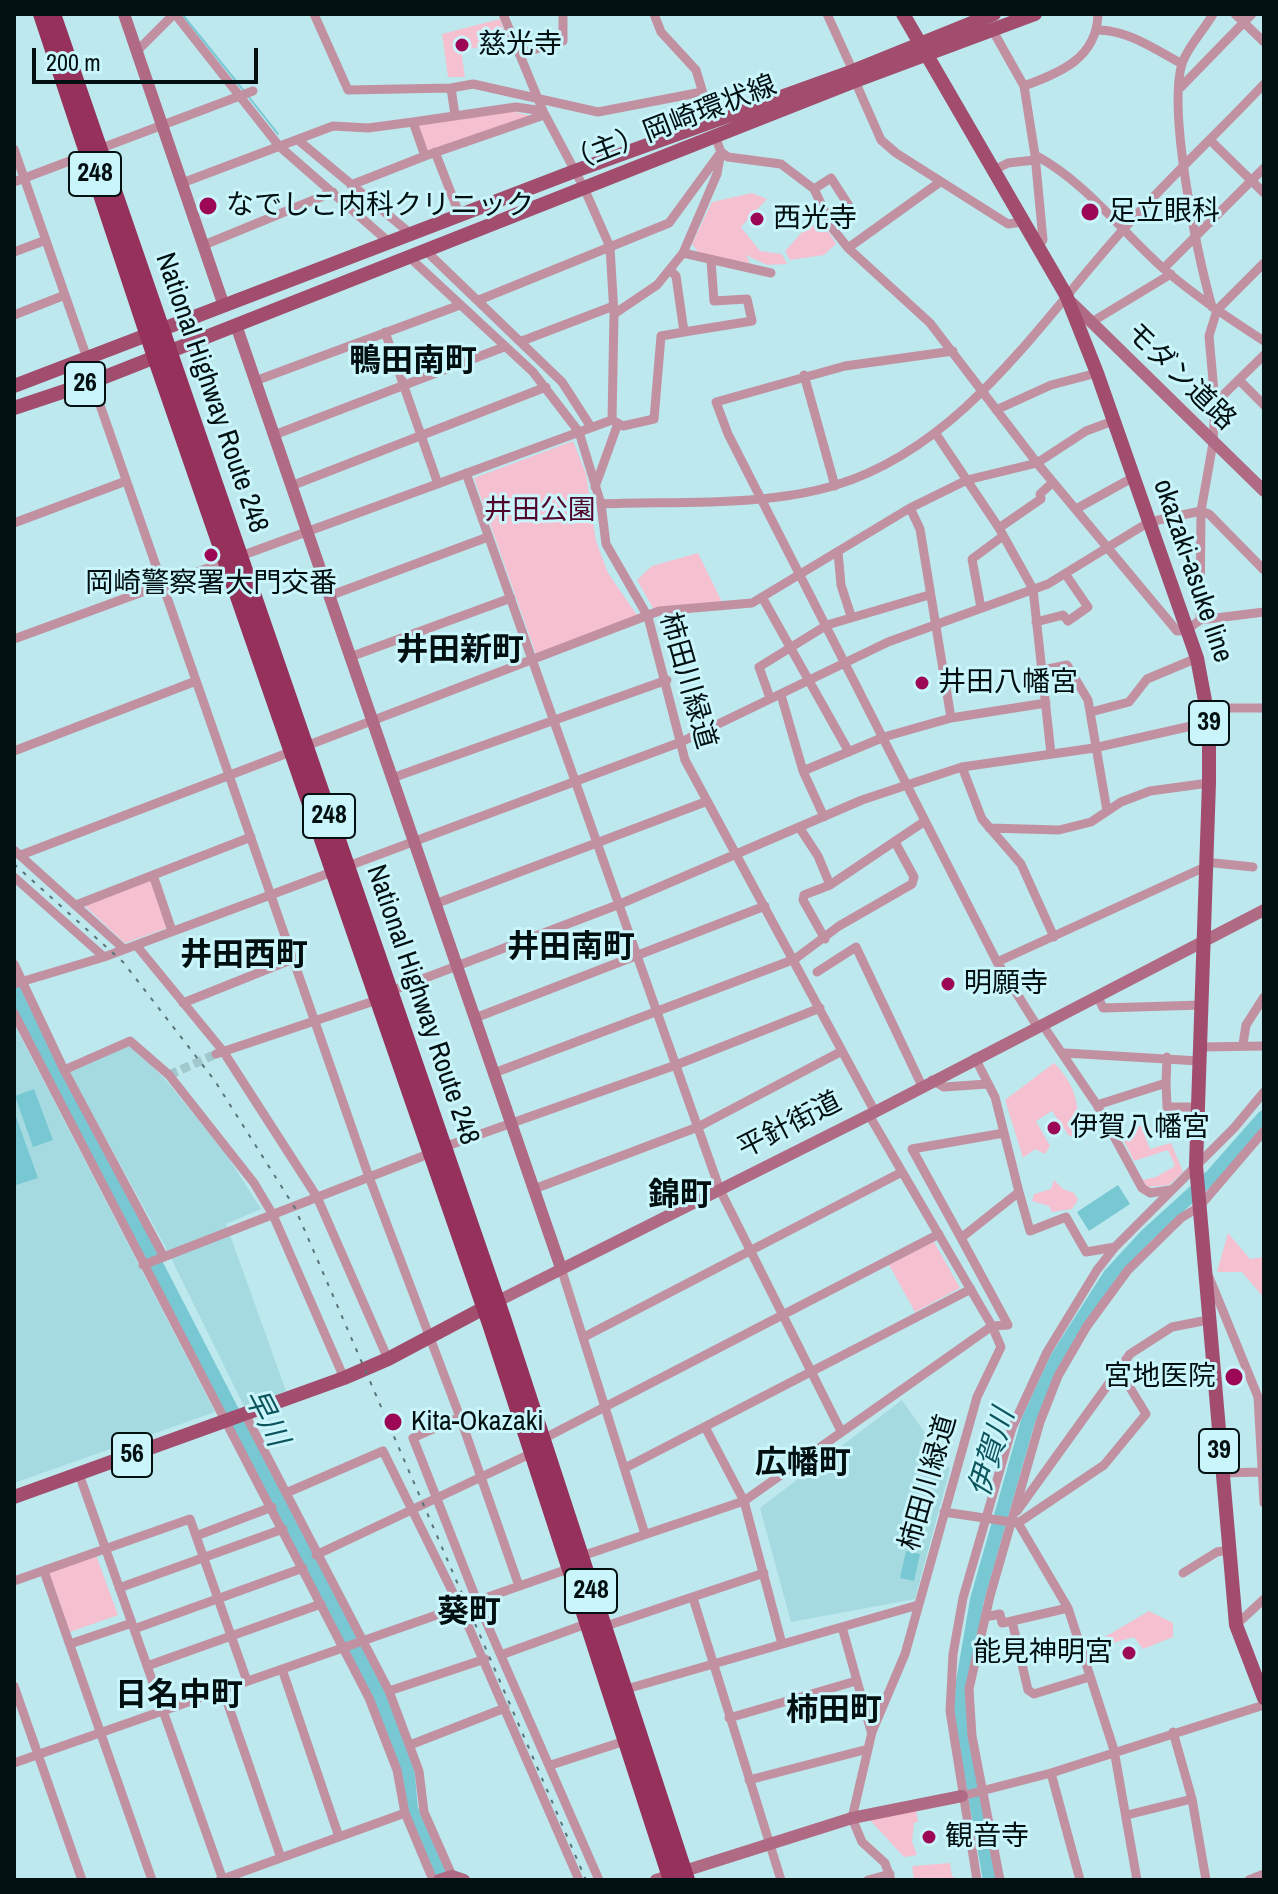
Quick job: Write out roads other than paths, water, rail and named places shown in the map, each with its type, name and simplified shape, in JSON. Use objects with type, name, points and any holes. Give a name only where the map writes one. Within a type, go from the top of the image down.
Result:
[{"type":"highway","name":"National Highway Route 248","points":[[41,14],[94,152],[490,1305],[541,1440],[625,1741],[673,1877]]},
{"type":"highway","name":"National Highway Route 248","points":[[53,14],[94,152]]},
{"type":"highway","name":"National Highway Route 248","points":[[490,1305],[530,1454],[574,1563]]},
{"type":"highway","name":"National Highway Route 248","points":[[595,1626],[623,1690],[673,1877]]},
{"type":"main road","name":"okazaki-asuke line","points":[[903,14],[1066,295],[1097,373],[1197,658],[1208,715],[1209,783],[1196,1169],[1199,1203]]},
{"type":"main road","name":"（主）岡崎環状線","points":[[923,49],[975,17],[994,14]]},
{"type":"main road","name":"（主）岡崎環状線","points":[[14,408],[92,382],[584,188],[713,130],[923,49],[993,31],[1035,14]]},
{"type":"main road","name":"（主）岡崎環状線","points":[[14,386],[575,171],[713,130]]},
{"type":"main road","name":"39","points":[[1199,1203],[1236,1625],[1263,1691]]},
{"type":"main road","name":"平針街道","points":[[245,1414],[388,1359],[490,1305]]},
{"type":"main road","name":"56","points":[[14,1497],[245,1414]]},
{"type":"street","points":[[124,14],[224,306]]},
{"type":"street","points":[[137,51],[175,14],[279,146],[390,243]]},
{"type":"street","points":[[314,14],[348,90],[451,88],[473,84],[598,112],[702,92]]},
{"type":"street","points":[[503,14],[537,98],[584,188],[610,247],[614,423],[595,487]]},
{"type":"street","points":[[519,54],[563,41],[563,14]]},
{"type":"street","points":[[654,14],[661,32],[696,70],[721,152],[728,157],[781,164],[814,189],[833,229],[848,248],[930,323],[1037,463],[1177,631],[1187,630],[1200,620],[1264,612]]},
{"type":"street","points":[[827,14],[881,140],[940,182],[1008,224],[1022,222]]},
{"type":"street","points":[[1024,86],[1056,75],[1081,58],[1098,30],[1098,14]]},
{"type":"street","points":[[1200,620],[1201,511],[1213,443],[1215,403],[1209,336],[1214,309],[1194,242],[1185,166],[1181,87],[1182,64],[1213,14]]},
{"type":"street","points":[[1235,14],[1264,42]]},
{"type":"street","points":[[1181,87],[1252,14]]},
{"type":"street","points":[[1098,30],[1111,30],[1135,39],[1182,64]]},
{"type":"street","points":[[993,31],[1024,86],[1043,240],[1037,247]]},
{"type":"street","points":[[601,504],[761,497],[835,486],[885,466],[936,434],[983,391],[1123,229],[1264,84]]},
{"type":"street","points":[[451,88],[455,115]]},
{"type":"street","points":[[19,180],[253,91]]},
{"type":"street","points":[[182,183],[333,126],[368,128],[516,107],[544,113]]},
{"type":"street","points":[[351,185],[544,113]]},
{"type":"street","points":[[413,122],[460,216]]},
{"type":"street","points":[[298,140],[411,234]]},
{"type":"street","points":[[1211,141],[1264,193]]},
{"type":"street","points":[[14,149],[19,180],[46,240],[87,358]]},
{"type":"street","points":[[479,300],[669,223],[721,152]]},
{"type":"street","points":[[522,341],[612,310],[671,271],[683,253],[709,196],[721,152]]},
{"type":"street","points":[[992,171],[1008,163],[1035,157],[1076,181],[1167,271],[1214,309],[1264,341]]},
{"type":"street","points":[[1090,323],[1167,271],[1264,168]]},
{"type":"street","points":[[814,189],[831,178],[851,209],[831,220]]},
{"type":"street","points":[[848,248],[940,182]]},
{"type":"street","points":[[204,245],[333,192]]},
{"type":"street","points":[[14,252],[46,240]]},
{"type":"street","points":[[425,250],[522,341],[572,393],[591,427]]},
{"type":"street","points":[[683,253],[771,273]]},
{"type":"street","name":"柿田川緑道","points":[[408,256],[546,387],[579,432],[601,504],[606,544],[648,617],[667,680],[685,760],[705,802],[795,959],[902,1172],[992,1326],[1001,1347],[977,1397],[905,1654],[872,1732],[852,1818]]},
{"type":"street","points":[[14,639],[591,427],[654,419],[661,336],[752,321],[747,299],[714,301],[711,261]]},
{"type":"street","points":[[1214,309],[1264,263]]},
{"type":"street","points":[[671,271],[676,276],[684,332]]},
{"type":"street","points":[[14,315],[65,295]]},
{"type":"street","name":"モダン道路","points":[[1066,295],[1090,323],[1264,491]]},
{"type":"street","points":[[255,381],[460,305]]},
{"type":"street","points":[[236,325],[561,1268],[645,1534]]},
{"type":"street","points":[[385,332],[438,484]]},
{"type":"street","points":[[274,435],[504,347]]},
{"type":"street","points":[[953,351],[804,375],[716,402],[728,434],[997,962],[1039,1025],[1065,1053],[1142,1188],[1150,1193],[1170,1190]]},
{"type":"street","points":[[1215,403],[1264,355]]},
{"type":"street","points":[[996,410],[1051,385],[1097,373]]},
{"type":"street","points":[[804,375],[835,486]]},
{"type":"street","points":[[1239,380],[1264,405]]},
{"type":"street","points":[[92,382],[369,1177],[460,1417],[519,1586]]},
{"type":"street","points":[[291,486],[546,387]]},
{"type":"street","points":[[124,949],[18,852],[229,776],[648,617],[677,608],[752,603],[910,508],[967,480],[1037,463],[1086,431],[1113,421]]},
{"type":"street","points":[[936,434],[1001,532],[1033,589],[1051,754]]},
{"type":"street","points":[[466,473],[720,1190],[841,1431]]},
{"type":"street","points":[[1076,509],[1132,478]]},
{"type":"street","points":[[14,523],[126,481]]},
{"type":"street","points":[[981,608],[972,559],[1041,499],[1040,494],[1053,482]]},
{"type":"street","points":[[910,508],[920,529],[951,718]]},
{"type":"street","points":[[18,983],[104,957],[681,742],[888,642],[1066,575],[1149,522],[1201,511],[1209,514],[1264,570]]},
{"type":"street","points":[[329,596],[488,537]]},
{"type":"street","points":[[838,552],[841,585],[851,616]]},
{"type":"street","points":[[1036,622],[1063,615],[1068,621],[1088,607],[1066,575]]},
{"type":"street","points":[[824,817],[803,771],[776,697],[759,667],[827,625],[929,595]]},
{"type":"street","points":[[762,597],[849,752]]},
{"type":"street","points":[[350,657],[511,598]]},
{"type":"street","points":[[1091,712],[1129,702],[1147,679],[1197,658]]},
{"type":"street","points":[[1043,670],[1067,665],[1088,700],[1107,811]]},
{"type":"street","points":[[392,778],[667,680]]},
{"type":"street","points":[[14,751],[196,681]]},
{"type":"street","points":[[803,771],[884,737],[951,718],[1046,703]]},
{"type":"street","points":[[220,1052],[315,1023],[457,965],[620,904],[799,827],[907,785],[962,767],[1094,748],[1208,715],[1264,708]]},
{"type":"street","points":[[962,767],[982,819],[1021,864],[1054,937]]},
{"type":"street","points":[[989,828],[1059,830],[1091,822],[1150,791],[1209,783]]},
{"type":"street","points":[[435,904],[705,802]]},
{"type":"street","points":[[825,939],[803,900],[804,895],[830,885],[925,821]]},
{"type":"street","points":[[799,827],[818,856],[830,885]]},
{"type":"street","points":[[76,905],[251,837]]},
{"type":"street","points":[[494,1073],[795,959],[839,926],[912,884],[914,877],[895,842]]},
{"type":"street","points":[[997,962],[1205,865],[1253,867]]},
{"type":"street","points":[[153,875],[172,931]]},
{"type":"street","points":[[14,877],[104,957]]},
{"type":"street","points":[[475,1018],[765,906]]},
{"type":"street","name":"平針街道","points":[[490,1305],[872,1114],[1264,910]]},
{"type":"street","points":[[136,945],[220,1052],[317,1197],[388,1359]]},
{"type":"street","points":[[817,972],[856,947],[927,1083],[944,1087],[987,1084]]},
{"type":"street","points":[[183,1003],[293,959]]},
{"type":"street","points":[[14,964],[18,983],[164,1257]]},
{"type":"street","points":[[1098,997],[1103,1008],[1202,1005]]},
{"type":"street","points":[[1243,1044],[1246,1025],[1264,997]]},
{"type":"street","points":[[143,1265],[438,1150],[676,1065],[820,1008]]},
{"type":"street","points":[[14,1013],[369,1698],[397,1770],[405,1813],[433,1880]]},
{"type":"street","points":[[64,1070],[130,1041],[169,1075],[254,1183],[273,1215],[344,1378]]},
{"type":"street","points":[[1065,1053],[1167,1057],[1200,1054],[1243,1044],[1264,1046]]},
{"type":"street","points":[[534,1189],[698,1127],[842,1051]]},
{"type":"street","points":[[1167,1057],[1167,1107],[1198,1107]]},
{"type":"street","points":[[975,1058],[995,1097],[1030,1231],[1066,1217],[1086,1252],[1115,1247]]},
{"type":"street","points":[[1097,1105],[1166,1083]]},
{"type":"street","points":[[977,1880],[950,1711],[953,1654],[963,1598],[984,1518],[1029,1386],[1047,1352],[1115,1247],[1170,1190],[1196,1169],[1264,1092]]},
{"type":"street","points":[[14,1763],[519,1586],[645,1534],[744,1501],[992,1326],[1008,1325],[912,1149],[1004,1133]]},
{"type":"street","points":[[1000,1880],[972,1736],[969,1689],[985,1617],[1044,1410],[1058,1376],[1087,1326],[1128,1270],[1199,1203],[1262,1134]]},
{"type":"street","points":[[584,1337],[902,1172]]},
{"type":"street","points":[[961,1238],[1019,1192]]},
{"type":"street","points":[[541,1440],[939,1234]]},
{"type":"street","points":[[1206,1270],[1258,1397],[1264,1503]]},
{"type":"street","points":[[625,1468],[971,1289]]},
{"type":"street","points":[[1014,1521],[1130,1354],[1172,1327],[1208,1320]]},
{"type":"street","points":[[944,1512],[1014,1521],[1104,1465],[1146,1414],[1118,1368]]},
{"type":"street","points":[[245,1414],[389,1691],[410,1745],[424,1812],[452,1879]]},
{"type":"street","points":[[460,1417],[413,1438],[477,1601],[599,1880]]},
{"type":"street","points":[[705,1427],[744,1501],[782,1644]]},
{"type":"street","points":[[286,1493],[383,1451],[485,1659],[579,1880]]},
{"type":"street","points":[[316,1555],[530,1454]]},
{"type":"street","points":[[1221,1473],[1262,1472]]},
{"type":"street","points":[[79,1474],[222,1880],[405,1813]]},
{"type":"street","points":[[196,1536],[272,1507]]},
{"type":"street","points":[[14,1581],[190,1519],[247,1681]]},
{"type":"street","points":[[1014,1521],[1068,1608],[1114,1750],[1137,1880]]},
{"type":"street","points":[[119,1588],[283,1529]]},
{"type":"street","points":[[1183,1573],[1217,1552],[1228,1550]]},
{"type":"street","points":[[70,1644],[218,1599],[303,1568]]},
{"type":"street","points":[[44,1571],[152,1880]]},
{"type":"street","points":[[501,1655],[693,1598],[764,1573]]},
{"type":"street","points":[[693,1598],[781,1880]]},
{"type":"street","points":[[1236,1625],[1264,1599]]},
{"type":"street","points":[[147,1666],[321,1604]]},
{"type":"street","points":[[623,1690],[918,1605]]},
{"type":"street","points":[[985,1617],[1000,1614],[1002,1623],[1068,1608]]},
{"type":"street","points":[[1012,1621],[1028,1690],[1034,1694],[1089,1677]]},
{"type":"street","points":[[842,1627],[872,1732]]},
{"type":"street","points":[[389,1691],[485,1659]]},
{"type":"street","points":[[282,1669],[339,1837]]},
{"type":"street","points":[[729,1718],[856,1681]]},
{"type":"street","points":[[14,1686],[82,1880]]},
{"type":"street","points":[[223,1690],[281,1858]]},
{"type":"street","points":[[673,1877],[769,1842],[852,1818],[983,1792],[1264,1705]]},
{"type":"street","points":[[410,1745],[505,1708]]},
{"type":"street","points":[[1173,1732],[1192,1799],[1206,1880]]},
{"type":"street","points":[[551,1765],[625,1741]]},
{"type":"street","points":[[749,1780],[868,1749]]},
{"type":"street","points":[[1051,1773],[1080,1880]]},
{"type":"street","points":[[1127,1815],[1192,1799]]},
{"type":"street","points":[[852,1818],[862,1842],[885,1863],[890,1877],[868,1880]]},
{"type":"street","points":[[1249,1880],[1264,1874]]},
{"type":"waterway","points":[[182,14],[244,91]]},
{"type":"waterway","points":[[248,96],[278,134]]},
{"type":"waterway","name":"早川","points":[[14,990],[378,1693],[407,1766],[411,1809],[444,1880]]},
{"type":"waterway","name":"伊賀川","points":[[990,1880],[959,1705],[977,1600],[1028,1421],[1057,1358],[1110,1275],[1146,1236],[1212,1176],[1264,1117]]},
{"type":"tunnel","points":[[169,1075],[216,1054]]},
{"type":"railway","points":[[14,864],[123,962],[215,1081],[295,1208],[586,1880]]},
{"type":"place","name":"慈光寺","points":[[462,45]]},
{"type":"place","name":"なでしこ内科クリニック","points":[[208,206]]},
{"type":"place","name":"足立眼科","points":[[1090,212]]},
{"type":"place","name":"西光寺","points":[[757,219]]},
{"type":"place","name":"岡崎警察署大門交番","points":[[211,555]]},
{"type":"place","name":"井田八幡宮","points":[[922,683]]},
{"type":"place","name":"明願寺","points":[[948,984]]},
{"type":"place","name":"伊賀八幡宮","points":[[1054,1128]]},
{"type":"place","name":"宮地医院","points":[[1234,1377]]},
{"type":"place","name":"Kita-Okazaki","points":[[393,1422]]},
{"type":"place","name":"能見神明宮","points":[[1129,1653]]},
{"type":"place","name":"観音寺","points":[[929,1837]]},
{"type":"district","name":"鴨田南町","points":[[413,362]]},
{"type":"district","name":"井田新町","points":[[460,651]]},
{"type":"district","name":"井田南町","points":[[571,948]]},
{"type":"district","name":"井田西町","points":[[244,956]]},
{"type":"district","name":"錦町","points":[[680,1196]]},
{"type":"district","name":"広幡町","points":[[803,1464]]},
{"type":"district","name":"葵町","points":[[469,1613]]},
{"type":"district","name":"日名中町","points":[[179,1696]]},
{"type":"district","name":"柿田町","points":[[834,1711]]},
{"type":"park label","name":"井田公園","points":[[540,511]]}]
